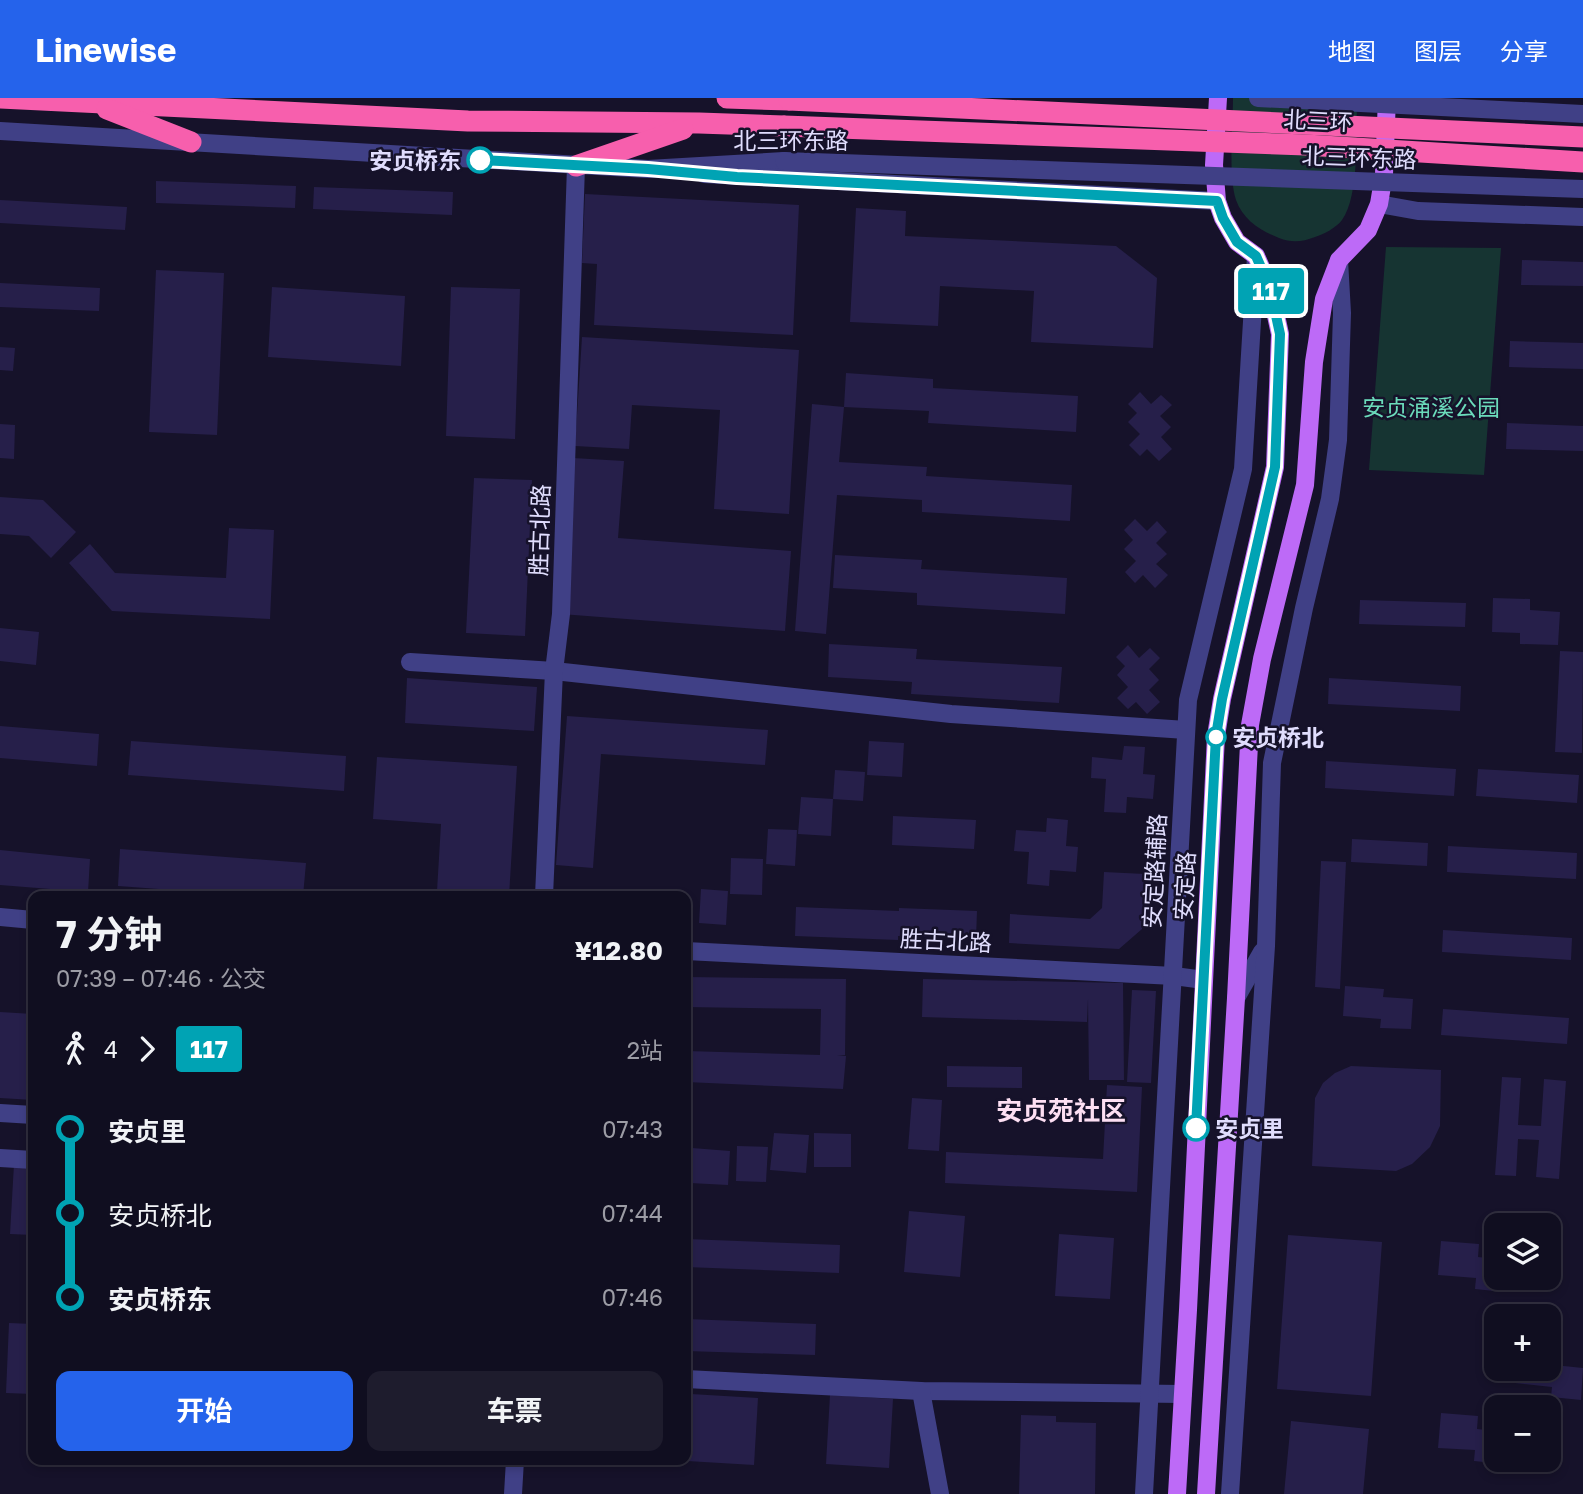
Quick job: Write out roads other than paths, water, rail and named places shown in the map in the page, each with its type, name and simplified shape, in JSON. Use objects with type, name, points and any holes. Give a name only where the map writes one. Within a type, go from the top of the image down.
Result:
[{"type":"highway","name":"北三环","points":[[0,98],[468,121],[699,123],[1306,145],[1583,162]]},
{"type":"highway","name":"北三环","points":[[727,98],[1583,136]]},
{"type":"highway","points":[[92,103],[191,142]]},
{"type":"highway","points":[[576,166],[699,123]]},
{"type":"main road","points":[[1218,98],[1214,165],[1217,201],[1237,242],[1256,256]]},
{"type":"main road","points":[[1206,1494],[1250,725],[1262,659],[1305,485],[1318,329],[1327,290],[1339,260],[1368,230],[1379,204],[1384,174],[1387,98]]},
{"type":"main road","name":"安定路","points":[[1177,1494],[1216,736],[1275,467],[1280,334],[1270,288],[1256,256]]},
{"type":"street","points":[[1258,98],[1583,114]]},
{"type":"street","name":"北三环东路","points":[[0,131],[648,169],[784,161],[1583,189]]},
{"type":"street","name":"胜古北路","points":[[544,891],[554,671],[561,614],[576,166]]},
{"type":"street","points":[[648,169],[737,177],[1217,201]]},
{"type":"street","points":[[1379,204],[1418,211],[1583,217]]},
{"type":"street","name":"安定路辅路","points":[[1144,1494],[1188,699],[1243,469],[1256,256]]},
{"type":"street","points":[[1230,1494],[1266,946],[1273,760],[1301,620],[1331,499],[1338,440],[1342,313],[1339,260]]},
{"type":"street","points":[[410,662],[554,671],[951,714],[1186,730]]},
{"type":"street","points":[[0,918],[28,920]]},
{"type":"street","points":[[1236,999],[1266,946]]},
{"type":"street","name":"胜古北路","points":[[691,951],[1204,979]]},
{"type":"street","points":[[0,1113],[28,1115]]},
{"type":"street","points":[[0,1158],[28,1160]]},
{"type":"street","points":[[691,1379],[921,1391],[1183,1394]]},
{"type":"street","points":[[921,1391],[940,1494]]},
{"type":"street","points":[[513,1494],[515,1465]]},
{"type":"place","name":"安贞桥东","points":[[480,160]]},
{"type":"place","name":"安贞桥北","points":[[1216,737]]},
{"type":"place","name":"安贞里","points":[[1196,1128]]},
{"type":"district","name":"安贞苑社区","points":[[1061,1110]]},
{"type":"park label","name":"安贞涌溪公园","points":[[1431,407]]}]
